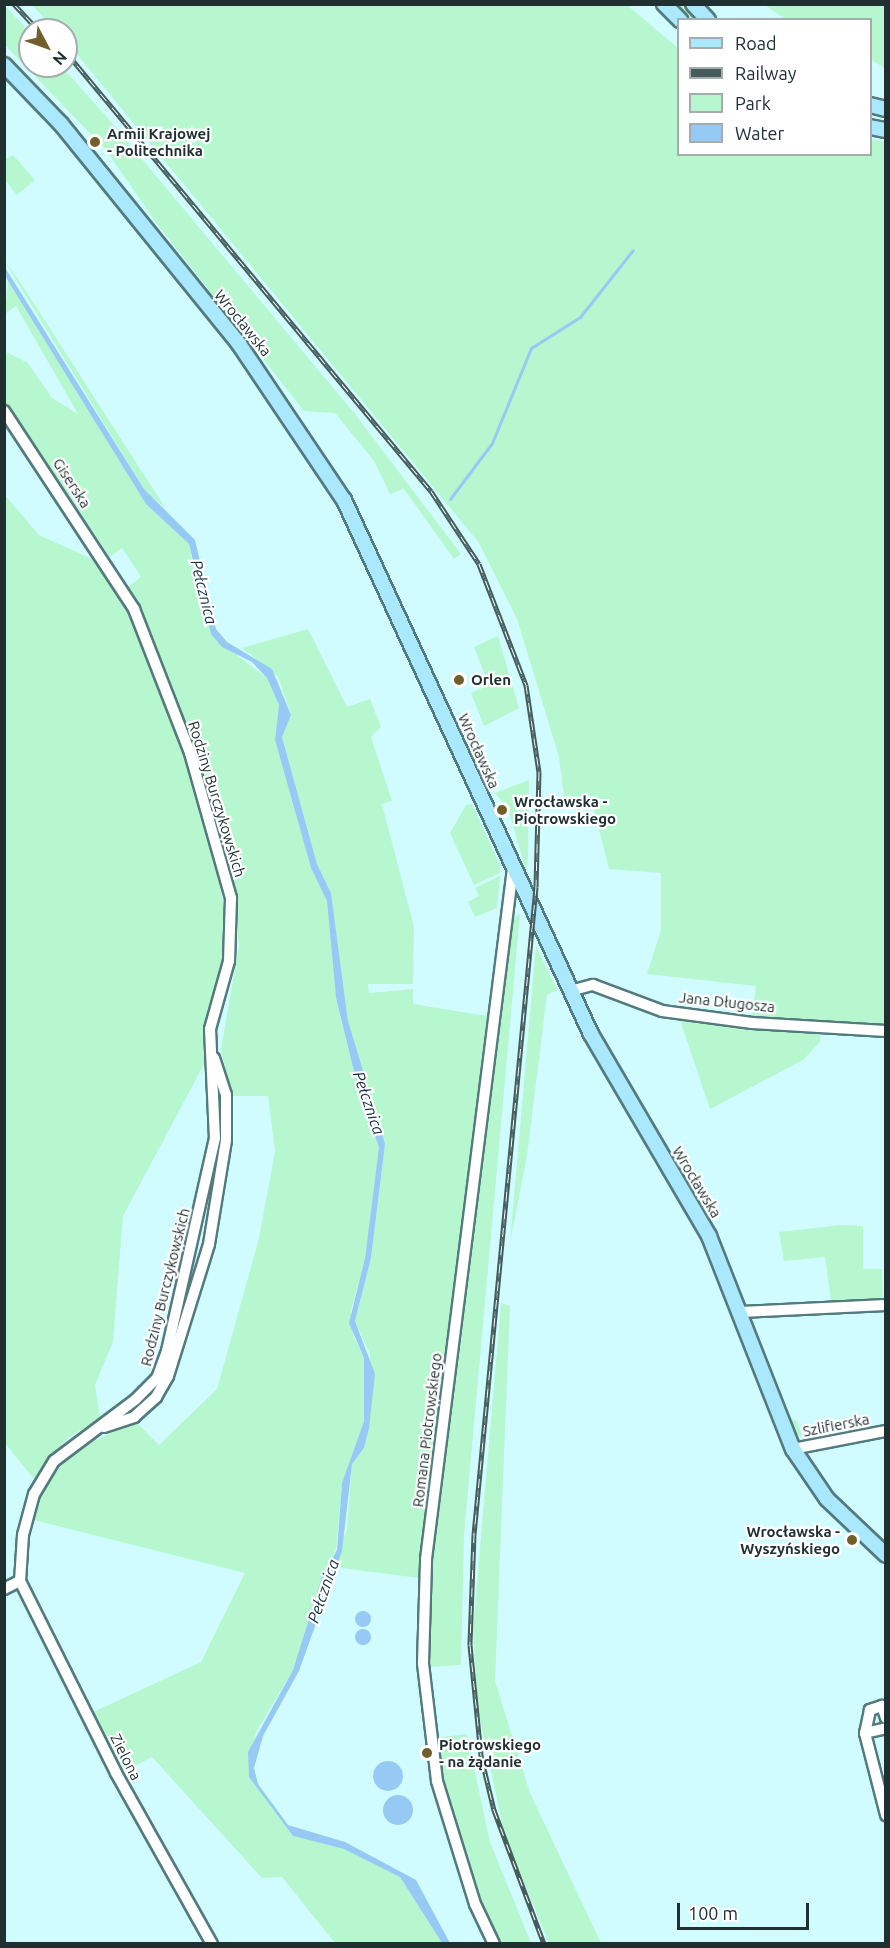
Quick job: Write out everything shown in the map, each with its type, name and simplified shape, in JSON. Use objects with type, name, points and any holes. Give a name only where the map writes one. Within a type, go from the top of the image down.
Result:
[{"type":"main road","points":[[664,4],[678,18]]},
{"type":"main road","points":[[693,4],[706,18]]},
{"type":"main road","name":"Wrocławska","points":[[4,65],[117,193],[256,365],[311,445],[369,549],[570,991],[611,1072],[710,1236],[793,1449],[827,1499],[885,1555]]},
{"type":"street","name":"Giserska","points":[[4,411],[112,573]]},
{"type":"street","name":"Rodziny Burczykowskich","points":[[20,1581],[23,1535],[34,1494],[54,1461],[157,1378],[167,1351],[215,1138],[210,1045],[213,1014],[229,961],[226,871],[190,753],[134,609],[112,573]]},
{"type":"street","name":"Romana Piotrowskiego","points":[[494,1944],[475,1904],[436,1781],[423,1663],[426,1559],[505,913],[513,868]]},
{"type":"street","points":[[505,913],[524,891]]},
{"type":"street","name":"Jana Długosza","points":[[570,991],[593,985],[662,1011],[885,1031]]},
{"type":"street","name":"Rodziny Burczykowskich","points":[[89,1432],[134,1417],[156,1397],[168,1376],[209,1244],[226,1140],[226,1095],[210,1045]]},
{"type":"street","points":[[741,1312],[885,1305]]},
{"type":"street","name":"Szlifierska","points":[[793,1449],[885,1431]]},
{"type":"street","points":[[4,1589],[20,1581]]},
{"type":"street","name":"Zielona","points":[[20,1581],[116,1773],[212,1944]]},
{"type":"street","points":[[885,1718],[882,1706],[870,1710],[866,1733],[885,1815]]},
{"type":"street","points":[[866,1733],[885,1728]]},
{"type":"green space","points":[[4,5],[18,20],[18,59],[5,45]]},
{"type":"green space","points":[[32,5],[627,5],[677,47],[677,156],[872,156],[872,139],[885,142],[885,1027],[752,1018],[756,986],[647,974],[661,930],[661,873],[609,869],[590,795],[565,805],[559,757],[517,619],[479,543],[78,56],[78,18],[44,18]]},
{"type":"green space","points":[[672,5],[683,5],[698,18],[687,18]]},
{"type":"green space","points":[[765,5],[885,5],[885,68],[872,61],[872,18],[784,18]]},
{"type":"green space","points":[[37,78],[72,78],[106,116],[355,414],[461,554],[454,559],[404,489],[390,494],[374,461],[335,413],[304,411],[157,224],[106,150]]},
{"type":"green space","points":[[13,155],[35,180],[17,195],[5,180],[5,159]]},
{"type":"green space","points":[[4,260],[20,282],[166,509],[144,489]]},
{"type":"green space","points":[[8,280],[146,504],[189,544],[204,618],[238,656],[267,678],[279,705],[275,740],[311,868],[327,901],[336,999],[361,1100],[379,1147],[365,1258],[351,1311],[353,1335],[364,1358],[364,1421],[342,1483],[336,1550],[322,1577],[293,1670],[255,1734],[249,1777],[293,1836],[344,1849],[400,1877],[442,1943],[335,1943],[282,1877],[262,1878],[152,1757],[121,1773],[91,1713],[201,1662],[245,1573],[34,1520],[38,1496],[73,1450],[136,1422],[159,1445],[217,1389],[259,1238],[275,1151],[268,1096],[231,1096],[221,1049],[239,946],[229,868],[195,752],[128,587],[141,577],[122,548],[110,557],[5,402],[4,351],[28,363],[52,398],[78,414],[16,306],[5,314]]},
{"type":"green space","points":[[4,494],[39,535],[103,564],[129,612],[185,756],[218,873],[230,946],[209,1055],[123,1216],[113,1342],[95,1385],[100,1418],[68,1438],[34,1479],[4,1442]]},
{"type":"green space","points":[[308,629],[347,707],[370,699],[381,727],[371,737],[392,801],[382,804],[414,927],[413,984],[368,984],[369,993],[413,989],[413,1004],[487,1016],[419,1578],[334,1567],[347,1529],[352,1464],[364,1448],[370,1354],[355,1321],[371,1258],[385,1144],[366,1097],[348,1021],[331,893],[317,864],[282,737],[291,714],[278,677],[242,648]]},
{"type":"green space","points":[[498,636],[519,708],[484,726],[471,693],[489,685],[474,647]]},
{"type":"green space","points":[[529,780],[526,870],[508,809],[495,793]]},
{"type":"green space","points":[[472,804],[500,865],[500,873],[474,885],[450,833],[466,805]]},
{"type":"green space","points":[[500,876],[497,908],[475,917],[468,902],[479,896],[475,888]]},
{"type":"green space","points":[[520,914],[464,1535],[461,1665],[430,1667],[432,1560],[511,918]]},
{"type":"green space","points":[[536,945],[557,990],[547,995],[527,1156],[510,1243]]},
{"type":"green space","points":[[680,1020],[821,1028],[820,1042],[803,1060],[710,1109]]},
{"type":"green space","points":[[842,1225],[863,1226],[863,1269],[882,1269],[883,1299],[831,1301],[825,1257],[784,1261],[779,1232]]},
{"type":"green space","points":[[501,1303],[510,1306],[495,1681],[530,1793],[601,1943],[549,1943],[505,1837],[478,1710],[473,1630]]},
{"type":"green space","points":[[788,1417],[797,1421],[803,1438],[794,1432]]},
{"type":"green space","points":[[467,1734],[490,1842],[531,1943],[499,1943],[479,1902],[443,1783],[435,1738]]},
{"type":"water","name":"Pełcznica","points":[[4,266],[144,489],[195,540],[216,629],[227,642],[272,669],[291,715],[282,737],[317,864],[331,893],[348,1021],[385,1144],[371,1258],[355,1321],[375,1374],[369,1428],[364,1448],[352,1464],[342,1551],[299,1671],[263,1736],[254,1768],[258,1784],[288,1825],[345,1842],[416,1880],[450,1943],[442,1943],[400,1877],[344,1849],[293,1836],[249,1777],[248,1752],[293,1670],[322,1577],[337,1550],[342,1483],[364,1421],[364,1358],[349,1323],[365,1258],[379,1147],[361,1100],[336,998],[327,901],[311,868],[275,740],[279,705],[267,678],[252,662],[222,647],[211,634],[189,544],[146,504],[5,276]]},
{"type":"water","points":[[363,1611],[369,1613],[371,1619],[369,1625],[363,1627],[357,1625],[355,1619],[357,1613]]},
{"type":"water","points":[[360,1629],[366,1629],[371,1637],[369,1643],[360,1645],[355,1640],[355,1634]]},
{"type":"water","points":[[388,1761],[399,1765],[403,1776],[399,1787],[388,1791],[377,1787],[373,1776],[377,1765]]},
{"type":"water","points":[[398,1795],[409,1799],[413,1810],[409,1821],[398,1825],[387,1821],[383,1810],[387,1799]]},
{"type":"waterway","points":[[450,499],[492,443],[531,348],[580,317],[633,250]]},
{"type":"railway","points":[[14,4],[27,18]]},
{"type":"railway","points":[[78,66],[431,491],[479,564],[526,685],[539,772],[536,887],[474,1534],[470,1645],[481,1756],[494,1810],[544,1944]]},
{"type":"place","name":"Armii Krajowej - Politechnika","points":[[95,142]]},
{"type":"place","name":"Orlen","points":[[459,680]]},
{"type":"place","name":"Wrocławska - Piotrowskiego","points":[[502,810]]},
{"type":"place","name":"Wrocławska - Wyszyńskiego","points":[[852,1540]]},
{"type":"place","name":"Piotrowskiego - na żądanie","points":[[427,1753]]}]
